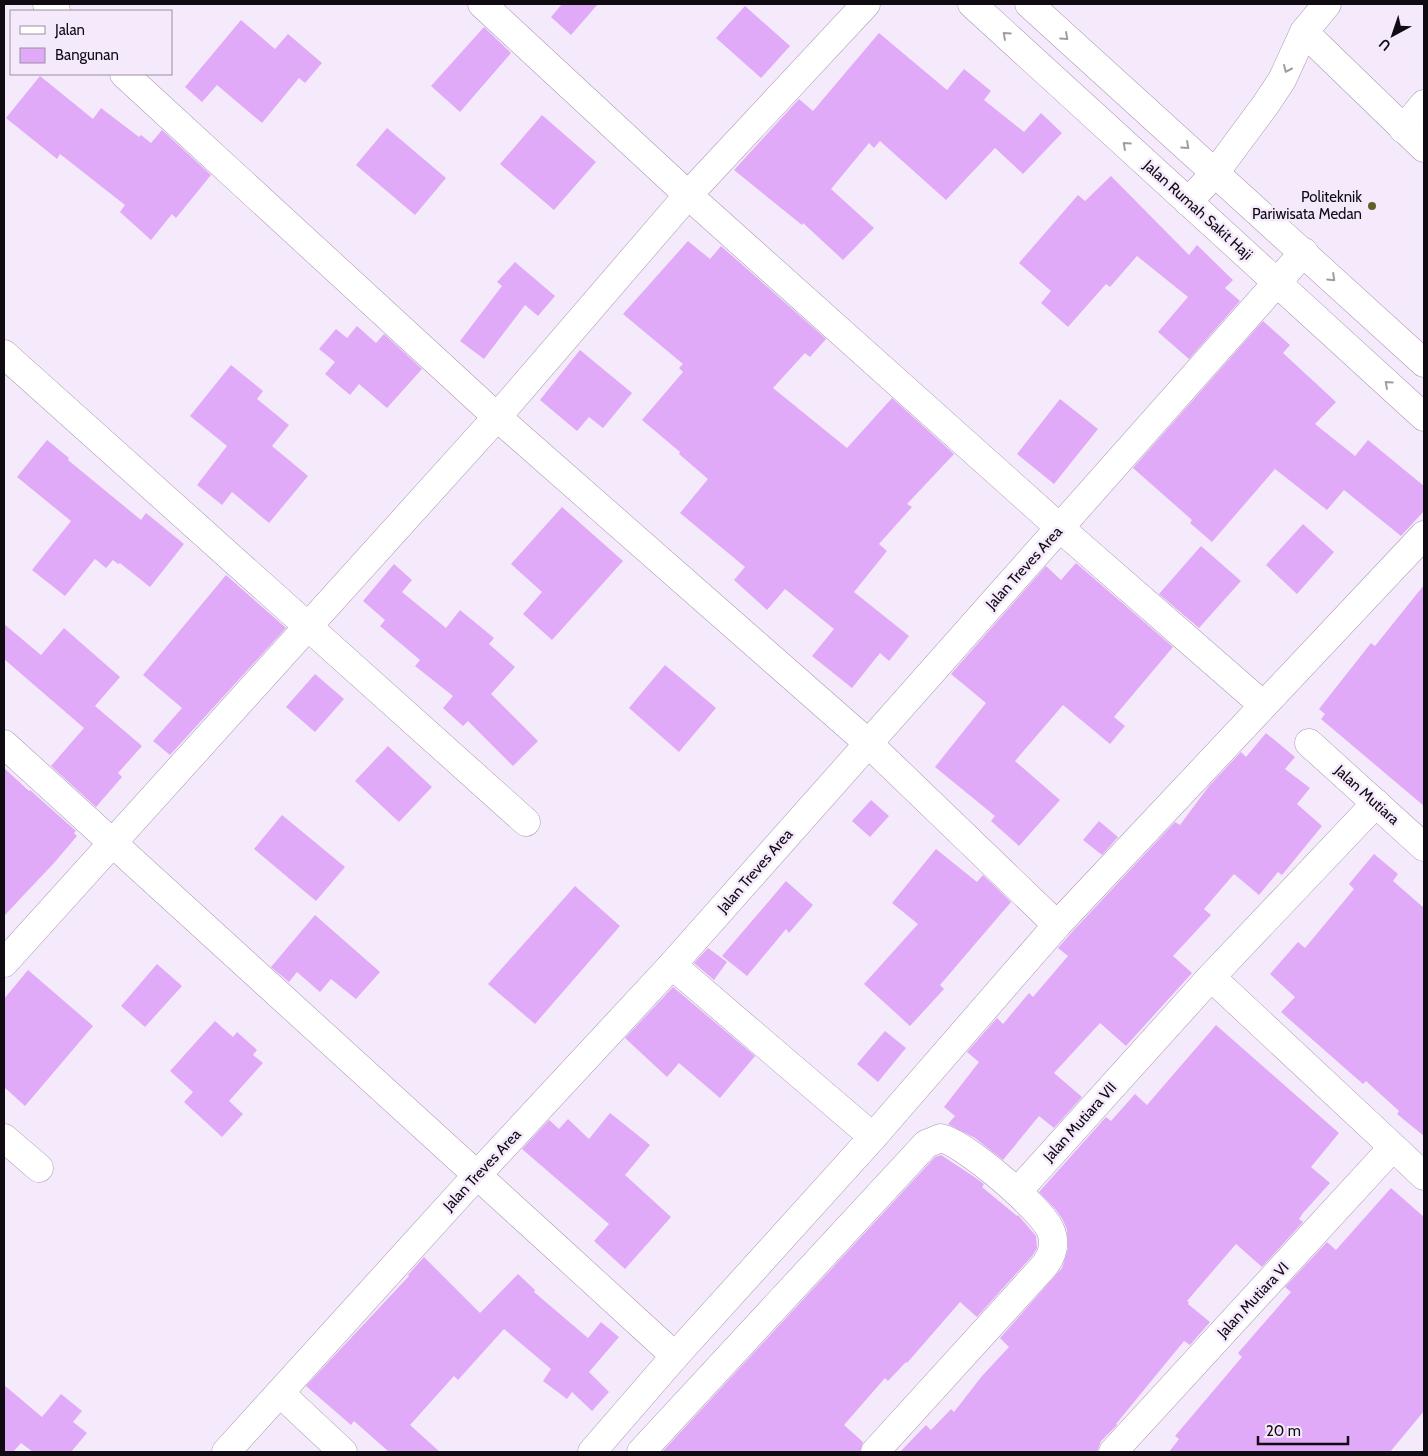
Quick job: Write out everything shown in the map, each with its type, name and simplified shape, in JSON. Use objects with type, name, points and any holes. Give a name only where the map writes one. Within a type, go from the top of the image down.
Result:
[{"type":"street","points":[[482,4],[688,195],[1060,528],[1263,705]]},
{"type":"street","points":[[4,963],[497,417],[688,195],[866,4]]},
{"type":"street","name":"Jalan Rumah Sakit Haji","points":[[972,4],[1424,417]]},
{"type":"street","points":[[1029,4],[1424,363]]},
{"type":"street","points":[[1188,202],[1216,173],[1282,80],[1304,32],[1327,4]]},
{"type":"street","points":[[1304,32],[1424,148]]},
{"type":"street","points":[[125,75],[497,417],[868,743],[1057,925]]},
{"type":"street","points":[[1404,129],[1424,104]]},
{"type":"street","name":"Jalan Treves Area","points":[[226,1452],[478,1174],[672,965],[1304,252]]},
{"type":"street","points":[[4,354],[526,822]]},
{"type":"street","points":[[592,1452],[675,1356],[873,1138],[1057,925],[1424,535]]},
{"type":"street","name":"Jalan Mutiara","points":[[1309,743],[1424,848]]},
{"type":"street","points":[[4,744],[478,1174],[675,1356]]},
{"type":"street","name":"Jalan Mutiara VII","points":[[1017,1192],[1211,978],[1376,803]]},
{"type":"street","points":[[672,965],[873,1138]]},
{"type":"street","points":[[1211,978],[1424,1176]]},
{"type":"street","points":[[4,1138],[39,1168]]},
{"type":"street","points":[[641,1452],[926,1144],[941,1138],[950,1140],[1017,1192],[1050,1229],[1054,1248],[1046,1265],[876,1452]]},
{"type":"street","name":"Jalan Mutiara VI","points":[[1113,1452],[1393,1148]]},
{"type":"street","points":[[280,1393],[343,1452]]},
{"type":"building","points":[[562,4],[598,4],[571,35],[551,17]]},
{"type":"building","points":[[745,6],[790,46],[761,78],[716,38]]},
{"type":"building","points":[[241,20],[275,49],[288,34],[322,63],[305,83],[299,78],[262,123],[217,85],[202,102],[185,87]]},
{"type":"building","points":[[484,27],[511,53],[460,112],[431,86]]},
{"type":"building","points":[[879,33],[947,90],[964,69],[991,91],[984,100],[1024,132],[1041,113],[1062,133],[1023,174],[995,148],[946,200],[880,141],[874,148],[869,143],[831,189],[874,228],[843,260],[803,223],[802,225],[734,170],[799,99],[813,111]]},
{"type":"building","points":[[40,76],[93,119],[101,108],[139,137],[141,135],[151,143],[162,130],[211,175],[176,218],[172,214],[151,240],[120,212],[125,205],[60,154],[57,159],[6,118]]},
{"type":"building","points":[[542,115],[596,162],[554,210],[500,164]]},
{"type":"building","points":[[387,128],[446,178],[415,215],[356,165]]},
{"type":"building","points":[[1111,176],[1189,255],[1197,245],[1233,280],[1225,288],[1240,301],[1189,359],[1158,332],[1188,297],[1137,256],[1110,287],[1106,284],[1068,327],[1041,303],[1051,291],[1019,263],[1078,195],[1085,201]]},
{"type":"building","points":[[688,241],[710,259],[721,246],[826,339],[810,357],[805,353],[773,388],[847,448],[892,398],[954,454],[907,504],[912,507],[879,544],[887,551],[854,592],[909,636],[889,661],[880,653],[852,688],[812,656],[834,629],[785,589],[767,610],[734,580],[745,567],[680,513],[708,479],[642,420],[683,372],[679,368],[683,364],[623,314]]},
{"type":"building","points":[[515,262],[555,296],[538,316],[525,305],[484,359],[460,341],[502,286],[497,282]]},
{"type":"building","points":[[1263,321],[1290,345],[1283,353],[1336,402],[1315,424],[1355,456],[1368,440],[1424,486],[1424,511],[1401,536],[1344,490],[1327,510],[1275,469],[1212,542],[1190,523],[1192,520],[1133,468]]},
{"type":"building","points":[[357,326],[376,343],[384,334],[422,369],[387,408],[359,384],[350,395],[325,374],[335,362],[319,349],[336,329],[347,338]]},
{"type":"building","points":[[580,350],[632,393],[603,428],[589,417],[577,431],[540,400]]},
{"type":"building","points":[[231,365],[263,391],[257,399],[289,425],[272,446],[308,476],[269,523],[232,492],[222,505],[197,485],[227,446],[190,416]]},
{"type":"building","points":[[1060,399],[1098,429],[1054,484],[1017,454]]},
{"type":"building","points":[[47,440],[69,458],[68,460],[141,520],[146,513],[184,544],[150,587],[120,563],[118,564],[113,560],[106,568],[95,559],[65,596],[32,570],[71,521],[17,477]]},
{"type":"building","points":[[562,507],[623,561],[552,640],[523,614],[542,592],[511,564]]},
{"type":"building","points":[[1303,524],[1334,552],[1297,594],[1266,565]]},
{"type":"building","points":[[1201,546],[1241,581],[1199,628],[1159,594]]},
{"type":"building","points":[[1076,563],[1173,647],[1114,717],[1125,726],[1110,744],[1063,705],[1015,761],[1060,800],[1019,846],[991,821],[995,816],[935,767],[986,703],[951,674],[1046,566],[1061,580]]},
{"type":"building","points":[[394,564],[412,580],[402,592],[446,628],[460,610],[494,638],[489,644],[515,667],[491,694],[538,741],[513,766],[468,721],[463,726],[443,708],[453,696],[415,666],[420,660],[380,626],[385,620],[363,601]]},
{"type":"building","points":[[226,575],[286,628],[170,755],[153,741],[182,708],[143,675]]},
{"type":"building","points":[[1424,585],[1424,806],[1321,719],[1325,714],[1319,709],[1371,643],[1375,646]]},
{"type":"building","points":[[4,624],[41,655],[64,628],[120,677],[95,706],[142,746],[118,773],[122,777],[96,807],[51,766],[84,728],[4,659]]},
{"type":"building","points":[[665,665],[716,708],[679,752],[629,708]]},
{"type":"building","points":[[315,674],[344,699],[315,732],[286,707]]},
{"type":"building","points":[[1266,733],[1295,757],[1285,769],[1310,788],[1297,804],[1322,826],[1282,875],[1278,872],[1259,895],[1234,874],[1204,909],[1211,915],[1173,956],[1192,973],[1126,1046],[1100,1023],[1054,1073],[1082,1097],[1054,1128],[1039,1116],[1003,1160],[975,1138],[948,1124],[955,1116],[944,1107],[979,1062],[967,1052],[997,1018],[1003,1024],[1029,993],[1033,997],[1068,956],[1058,948],[1072,932],[1175,822],[1180,825],[1209,786],[1241,752],[1246,757]]},
{"type":"building","points":[[388,746],[432,787],[399,822],[355,781]]},
{"type":"building","points":[[4,768],[76,831],[74,833],[77,836],[4,916]]},
{"type":"building","points":[[871,800],[889,816],[870,837],[852,821]]},
{"type":"building","points":[[282,815],[345,867],[316,901],[254,849]]},
{"type":"building","points":[[1099,821],[1118,837],[1102,855],[1083,840]]},
{"type":"building","points":[[936,849],[977,882],[983,875],[1011,902],[940,985],[944,989],[910,1026],[864,984],[918,924],[892,903]]},
{"type":"building","points":[[1374,854],[1398,874],[1393,881],[1424,908],[1424,1136],[1397,1114],[1399,1111],[1366,1081],[1363,1084],[1281,1012],[1295,997],[1270,974],[1298,942],[1305,948],[1354,889],[1349,884]]},
{"type":"building","points":[[786,881],[813,905],[789,933],[786,929],[747,976],[722,956]]},
{"type":"building","points":[[575,886],[620,926],[535,1024],[488,984]]},
{"type":"building","points":[[315,915],[380,972],[356,999],[331,979],[320,992],[297,972],[289,982],[271,967]]},
{"type":"building","points":[[708,948],[727,962],[714,980],[694,963]]},
{"type":"building","points":[[157,964],[182,986],[145,1027],[121,1006]]},
{"type":"building","points":[[28,970],[93,1026],[25,1106],[4,1087],[4,999]]},
{"type":"building","points":[[673,987],[755,1056],[720,1098],[679,1063],[667,1077],[625,1038]]},
{"type":"building","points":[[215,1021],[233,1037],[237,1032],[257,1050],[253,1055],[263,1063],[229,1101],[243,1114],[222,1137],[184,1102],[193,1092],[170,1071]]},
{"type":"building","points":[[1216,1025],[1339,1133],[1311,1167],[1330,1183],[1303,1213],[1299,1219],[1303,1222],[1262,1267],[1236,1244],[1187,1301],[1189,1302],[1188,1304],[1210,1322],[1190,1345],[1184,1341],[1117,1425],[1101,1441],[1097,1452],[900,1452],[926,1425],[931,1430],[951,1409],[954,1412],[982,1376],[1009,1347],[1000,1338],[1062,1268],[1068,1249],[1067,1230],[1056,1210],[1039,1192],[1106,1117],[1111,1121],[1135,1094],[1147,1105]]},
{"type":"building","points":[[885,1031],[906,1048],[878,1082],[857,1064]]},
{"type":"building","points":[[610,1113],[650,1145],[625,1175],[671,1217],[625,1269],[594,1241],[609,1224],[522,1149],[549,1120],[559,1129],[568,1119],[589,1139]]},
{"type":"building","points":[[941,1155],[984,1184],[982,1187],[1018,1215],[1036,1236],[1037,1248],[1033,1255],[977,1317],[960,1302],[907,1363],[888,1381],[885,1378],[844,1425],[863,1442],[860,1452],[662,1452],[935,1157]]},
{"type":"building","points":[[1391,1188],[1424,1217],[1424,1411],[1390,1452],[1169,1452],[1179,1439],[1175,1436],[1242,1357],[1238,1353],[1291,1292],[1285,1287],[1327,1242],[1336,1250]]},
{"type":"building","points":[[424,1257],[480,1313],[518,1274],[535,1290],[534,1292],[588,1338],[601,1322],[619,1337],[589,1372],[609,1392],[592,1411],[572,1392],[567,1399],[543,1381],[551,1369],[504,1329],[458,1380],[454,1376],[410,1425],[440,1452],[389,1452],[354,1421],[351,1425],[306,1386],[409,1276]]},
{"type":"building","points":[[4,1385],[42,1417],[61,1394],[82,1411],[73,1422],[87,1433],[71,1452],[33,1452],[21,1443],[13,1452],[4,1452]]},
{"type":"place","name":"Politeknik Pariwisata Medan","points":[[1372,206]]}]
